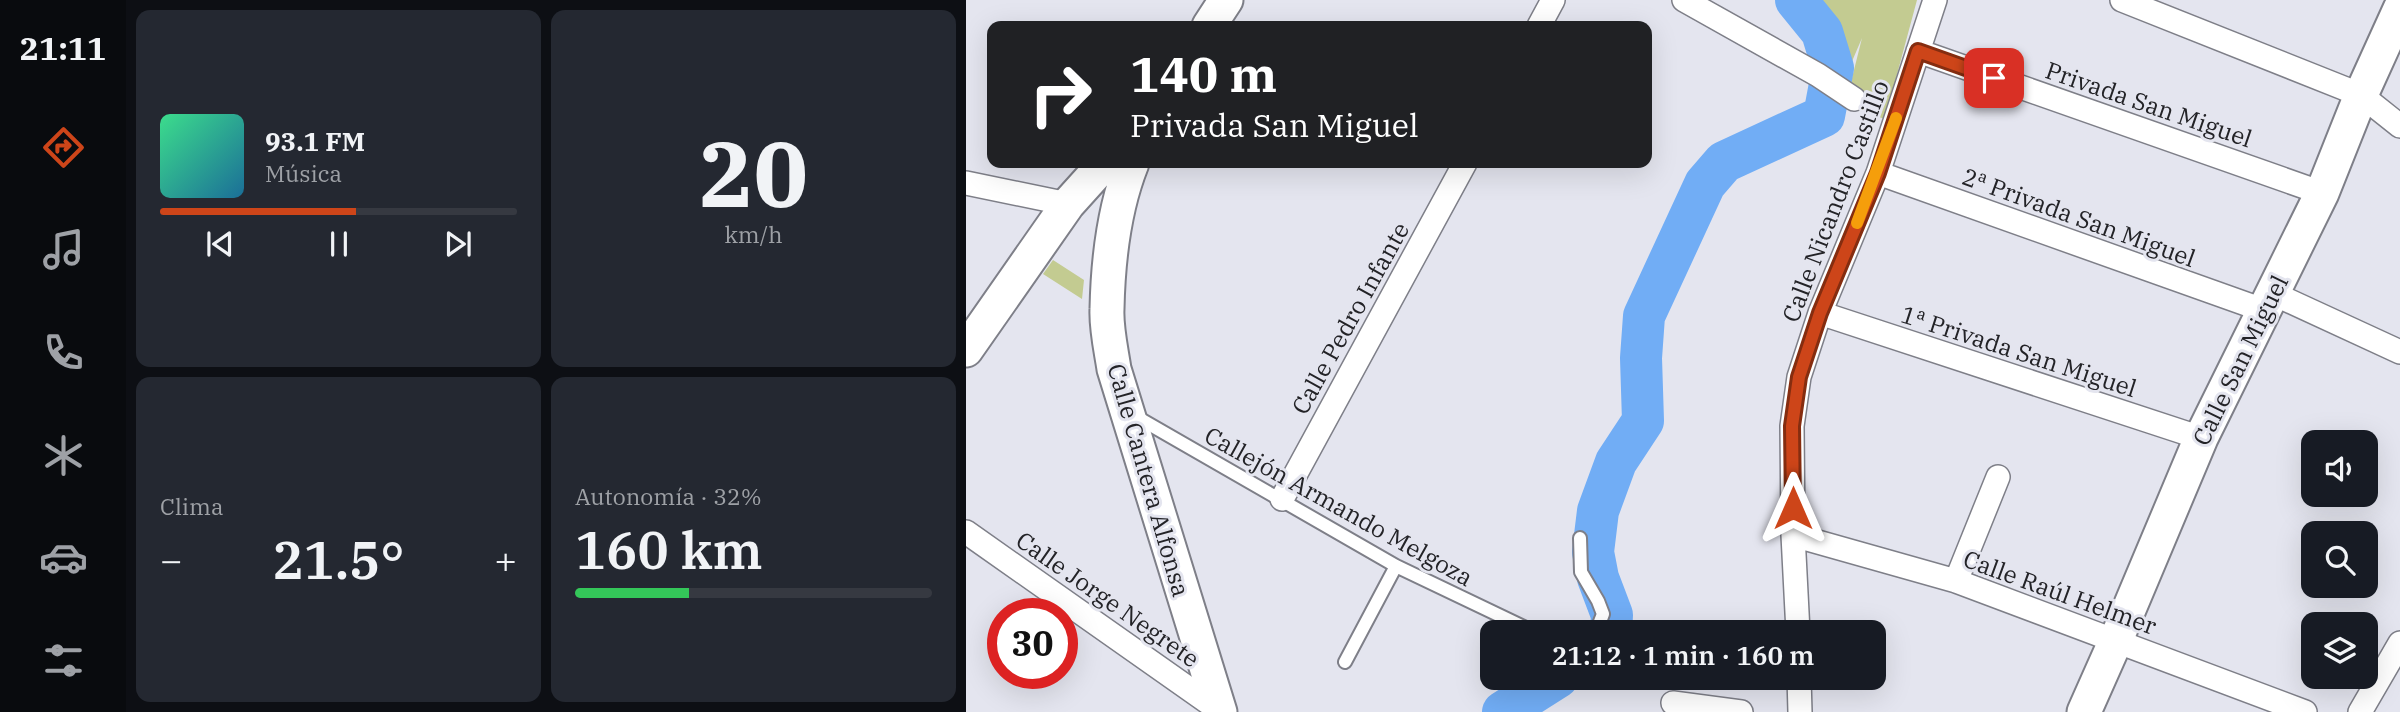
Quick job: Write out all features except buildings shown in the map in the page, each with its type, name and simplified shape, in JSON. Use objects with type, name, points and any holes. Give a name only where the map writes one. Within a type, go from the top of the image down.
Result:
[{"type":"street","points":[[1212,21],[1226,0]]},
{"type":"street","points":[[1542,21],[1553,0]]},
{"type":"street","points":[[1684,0],[1854,99]]},
{"type":"street","name":"Calle Nicandro Castillo","points":[[1797,620],[1792,426],[1799,377],[1820,313],[1878,173],[1935,0]]},
{"type":"street","points":[[2122,0],[2361,95],[2400,126]]},
{"type":"street","name":"Calle San Miguel","points":[[2084,712],[2201,438],[2322,192],[2361,95],[2400,9]]},
{"type":"street","name":"Privada San Miguel","points":[[1918,51],[2322,192]]},
{"type":"street","points":[[966,350],[1068,204],[1100,168]]},
{"type":"street","name":"Calle Cantera Alfonsa","points":[[1130,168],[1113,237],[1107,311],[1114,369],[1219,711]]},
{"type":"street","name":"Calle Pedro Infante","points":[[1282,499],[1462,168]]},
{"type":"street","name":"2ª Privada San Miguel","points":[[1878,173],[2267,302],[2400,352]]},
{"type":"street","points":[[966,183],[1068,204]]},
{"type":"street","name":"1ª Privada San Miguel","points":[[1820,313],[2201,438]]},
{"type":"street","points":[[1956,581],[1998,477]]},
{"type":"street","name":"Calle Jorge Negrete","points":[[966,531],[1219,711]]},
{"type":"street","name":"Calle Raúl Helmer","points":[[1793,535],[1956,581],[2305,712]]},
{"type":"street","points":[[2360,712],[2400,643]]},
{"type":"street","points":[[1799,690],[1800,712]]},
{"type":"street","points":[[1673,703],[1741,712]]},
{"type":"lane","name":"Callejón Armando Melgoza","points":[[1126,411],[1396,566],[1509,620]]},
{"type":"lane","points":[[1580,538],[1581,572],[1598,601],[1603,614],[1601,620]]},
{"type":"lane","points":[[1345,662],[1396,566]]},
{"type":"green space","points":[[1796,0],[1917,0],[1885,119],[1845,106],[1862,38],[1847,73],[1833,68],[1822,32]]},
{"type":"green space","points":[[1053,260],[1084,280],[1082,299],[1043,274]]},
{"type":"waterway","points":[[1612,620],[1593,552],[1598,511],[1616,462],[1643,421],[1641,358],[1644,316],[1705,184],[1724,162],[1824,116],[1833,68],[1822,32],[1796,0]]},
{"type":"waterway","points":[[1503,712],[1538,690]]},
{"type":"slow traffic","points":[[1857,223],[1878,173],[1896,118]]},
{"type":"route","points":[[1793,508],[1792,426],[1799,377],[1820,313],[1878,173],[1918,51],[1994,78]]}]
